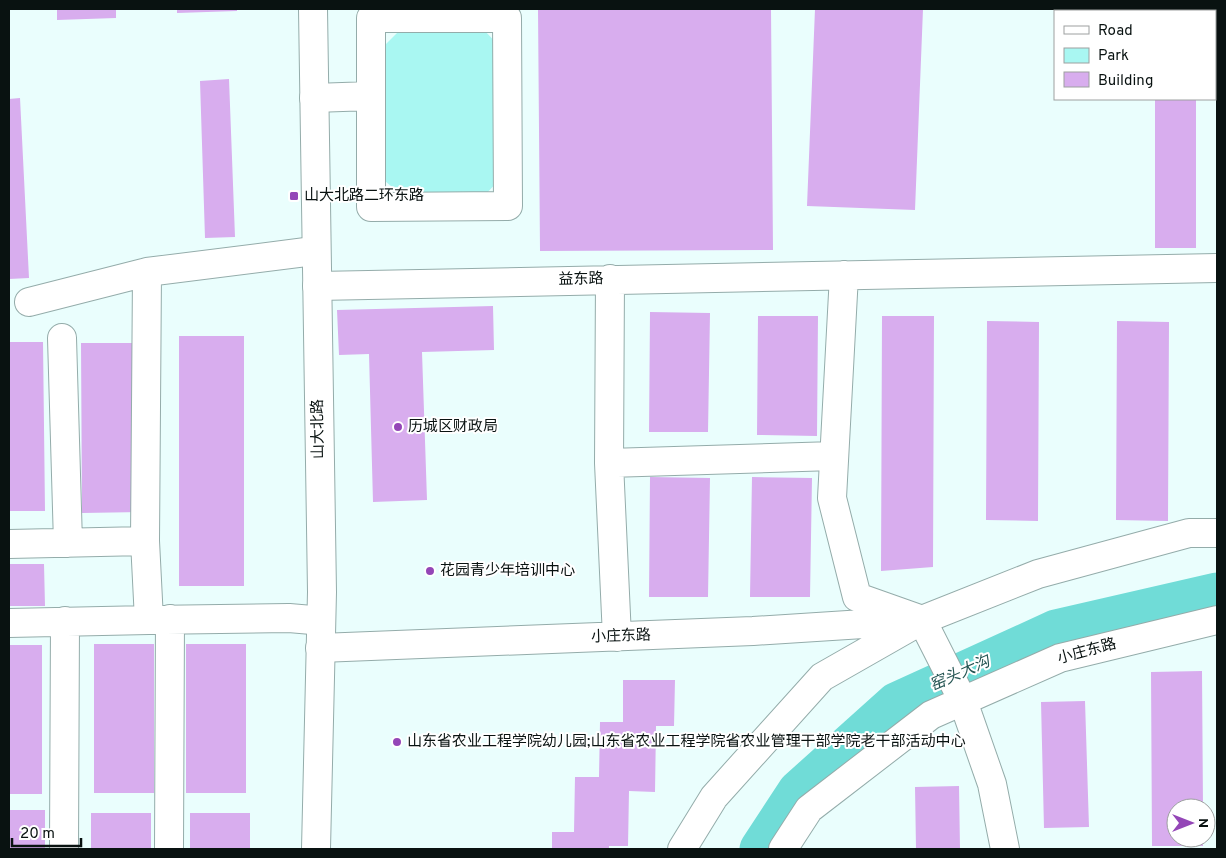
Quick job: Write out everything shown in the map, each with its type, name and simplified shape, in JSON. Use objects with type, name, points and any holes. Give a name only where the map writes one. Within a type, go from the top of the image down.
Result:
[{"type":"street","name":"山大北路","points":[[302,9],[312,620],[307,849]]},
{"type":"street","name":"山大北路","points":[[313,9],[322,592],[316,849]]},
{"type":"street","points":[[371,18],[507,18],[508,206],[372,207],[371,96],[371,18]]},
{"type":"street","points":[[314,98],[371,96]]},
{"type":"street","points":[[29,302],[147,272],[306,252]]},
{"type":"street","name":"益东路","points":[[317,286],[1217,268]]},
{"type":"street","points":[[147,272],[146,542],[159,619],[169,849]]},
{"type":"street","points":[[844,275],[832,498],[857,596],[922,620],[963,701],[992,784],[1005,849]]},
{"type":"street","points":[[610,279],[609,463],[617,637]]},
{"type":"street","points":[[62,338],[68,543]]},
{"type":"street","points":[[609,463],[834,456]]},
{"type":"street","points":[[682,849],[714,797],[822,677],[922,620],[1038,574],[1189,534],[1217,532]]},
{"type":"street","points":[[9,544],[146,542]]},
{"type":"street","points":[[9,623],[159,619],[312,620]]},
{"type":"street","name":"小庄东路","points":[[320,648],[617,637],[922,620]]},
{"type":"street","name":"小庄东路","points":[[783,849],[808,809],[931,716],[1060,658],[1217,620]]},
{"type":"street","points":[[64,849],[65,621]]},
{"type":"green space","points":[[401,29],[484,30],[501,48],[502,177],[484,196],[404,197],[385,181],[384,46]]},
{"type":"building","points":[[57,9],[116,9],[116,18],[57,20]]},
{"type":"building","points":[[177,9],[237,9],[237,11],[177,13]]},
{"type":"building","points":[[538,9],[771,9],[773,250],[540,251]]},
{"type":"building","points":[[815,9],[923,9],[915,210],[807,206]]},
{"type":"building","points":[[1155,9],[1196,9],[1196,10]]},
{"type":"building","points":[[229,79],[235,237],[205,238],[200,81]]},
{"type":"building","points":[[20,98],[29,278],[9,279],[9,99]]},
{"type":"building","points":[[1155,100],[1196,100],[1196,248],[1155,248]]},
{"type":"building","name":"历城区财政局","points":[[493,306],[494,350],[422,352],[427,500],[373,502],[369,354],[339,355],[337,310]]},
{"type":"building","points":[[650,312],[710,313],[708,432],[649,432]]},
{"type":"building","points":[[758,316],[818,316],[817,436],[757,435]]},
{"type":"building","points":[[882,316],[934,316],[933,567],[881,571]]},
{"type":"building","points":[[987,321],[1039,322],[1038,521],[986,520]]},
{"type":"building","points":[[1117,321],[1169,322],[1168,521],[1116,520]]},
{"type":"building","points":[[179,336],[244,336],[244,586],[179,586]]},
{"type":"building","points":[[9,342],[43,342],[45,511],[9,511]]},
{"type":"building","points":[[81,343],[141,343],[142,512],[82,513]]},
{"type":"building","points":[[650,477],[710,478],[708,597],[649,597]]},
{"type":"building","points":[[752,477],[812,478],[810,597],[750,597]]},
{"type":"building","points":[[9,564],[44,564],[45,606],[9,606]]},
{"type":"building","points":[[94,644],[154,644],[154,793],[94,793]]},
{"type":"building","points":[[186,644],[246,644],[246,793],[186,793]]},
{"type":"building","points":[[9,645],[42,645],[42,794],[9,794]]},
{"type":"building","points":[[1202,671],[1203,798],[1166,798],[1166,846],[1152,846],[1151,672]]},
{"type":"building","points":[[623,680],[675,680],[674,726],[656,726],[655,792],[629,791],[628,846],[609,846],[609,849],[552,849],[552,832],[574,832],[575,777],[599,777],[600,722],[623,722]]},
{"type":"building","points":[[1085,701],[1089,827],[1044,828],[1041,702]]},
{"type":"building","points":[[959,786],[960,849],[916,849],[915,787]]},
{"type":"building","points":[[9,810],[45,810],[45,849],[9,849]]},
{"type":"building","points":[[91,813],[151,813],[151,849],[91,849]]},
{"type":"building","points":[[190,813],[250,813],[250,849],[190,849]]},
{"type":"waterway","name":"窑头大沟","points":[[760,849],[798,791],[896,703],[1056,630],[1217,593]]},
{"type":"place","name":"山大北路二环东路","points":[[294,196]]},
{"type":"place","name":"历城区财政局","points":[[398,427]]},
{"type":"place","name":"花园青少年培训中心","points":[[430,571]]},
{"type":"place","name":"山东省农业工程学院幼儿园;山东省农业工程学院省农业管理干部学院老干部活动中心","points":[[397,742]]}]
